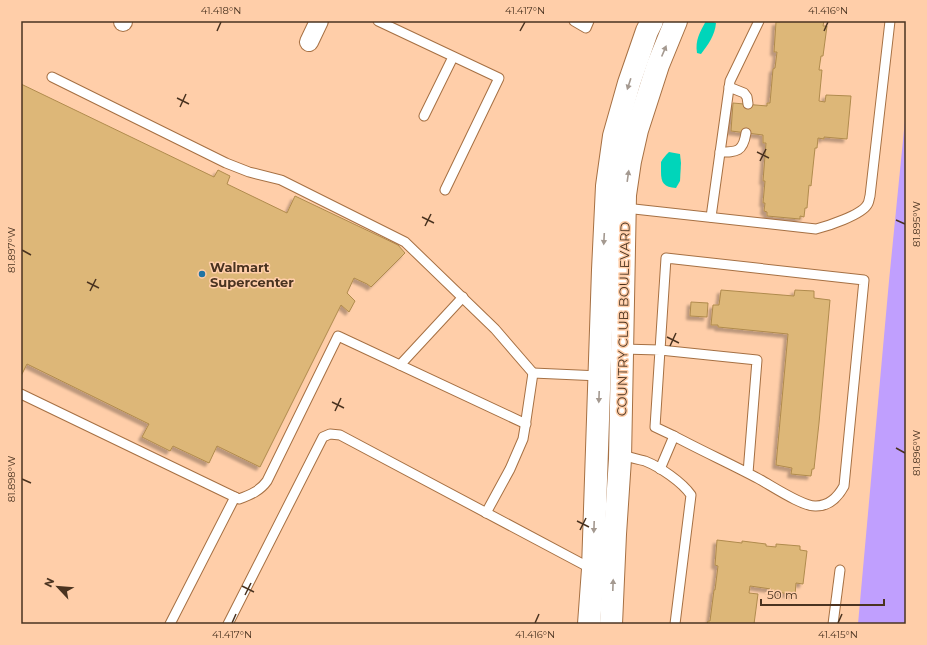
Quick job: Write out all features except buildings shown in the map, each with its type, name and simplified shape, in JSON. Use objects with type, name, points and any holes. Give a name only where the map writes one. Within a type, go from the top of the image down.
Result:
[{"type":"street","points":[[309,42],[319,21]]},
{"type":"street","name":"COUNTRY CLUB BOULEVARD","points":[[589,624],[611,376],[615,207],[607,186],[614,136],[629,83],[652,21]]},
{"type":"street","name":"COUNTRY CLUB BOULEVARD","points":[[615,207],[626,195],[630,161],[637,130],[658,64],[676,21]]},
{"type":"street","name":"COUNTRY CLUB BOULEVARD","points":[[611,376],[620,454],[611,624]]},
{"type":"lane","points":[[378,21],[499,78],[445,190]]},
{"type":"lane","points":[[574,21],[586,28],[589,21]]},
{"type":"lane","points":[[710,217],[730,81],[759,21]]},
{"type":"lane","points":[[615,207],[816,229],[828,226],[862,211],[868,205],[870,196],[890,21]]},
{"type":"lane","points":[[424,116],[453,57]]},
{"type":"lane","points":[[52,77],[226,163],[249,172],[281,180],[405,242],[495,329],[533,373],[611,376]]},
{"type":"lane","points":[[729,88],[744,94],[747,97],[748,104]]},
{"type":"lane","points":[[720,152],[733,153],[738,150],[742,146],[746,132]]},
{"type":"lane","points":[[666,258],[864,280],[844,486],[840,493],[835,499],[826,505],[815,507],[808,505],[748,473],[655,427],[660,350],[666,258]]},
{"type":"lane","points":[[400,365],[463,297]]},
{"type":"lane","points":[[21,394],[239,499],[252,494],[262,487],[267,481],[338,336],[526,424]]},
{"type":"lane","points":[[611,349],[660,350],[757,360],[748,473]]},
{"type":"lane","points":[[486,513],[510,469],[522,439],[526,424],[533,373]]},
{"type":"lane","points":[[228,624],[323,437],[330,434],[340,435],[593,569]]},
{"type":"lane","points":[[660,469],[674,436]]},
{"type":"lane","points":[[620,454],[646,462],[660,469],[686,488],[691,495],[675,624]]},
{"type":"lane","points":[[170,624],[235,497]]},
{"type":"lane","points":[[833,624],[840,570]]},
{"type":"shaded area","points":[[906,110],[906,624],[858,624],[889,281]]},
{"type":"water","points":[[706,21],[716,23],[711,40],[701,54],[697,53],[697,40]]},
{"type":"water","points":[[669,152],[680,154],[680,181],[676,188],[669,187],[664,184],[662,179],[661,162]]},
{"type":"place","name":"Walmart Supercenter","points":[[202,274]]}]
